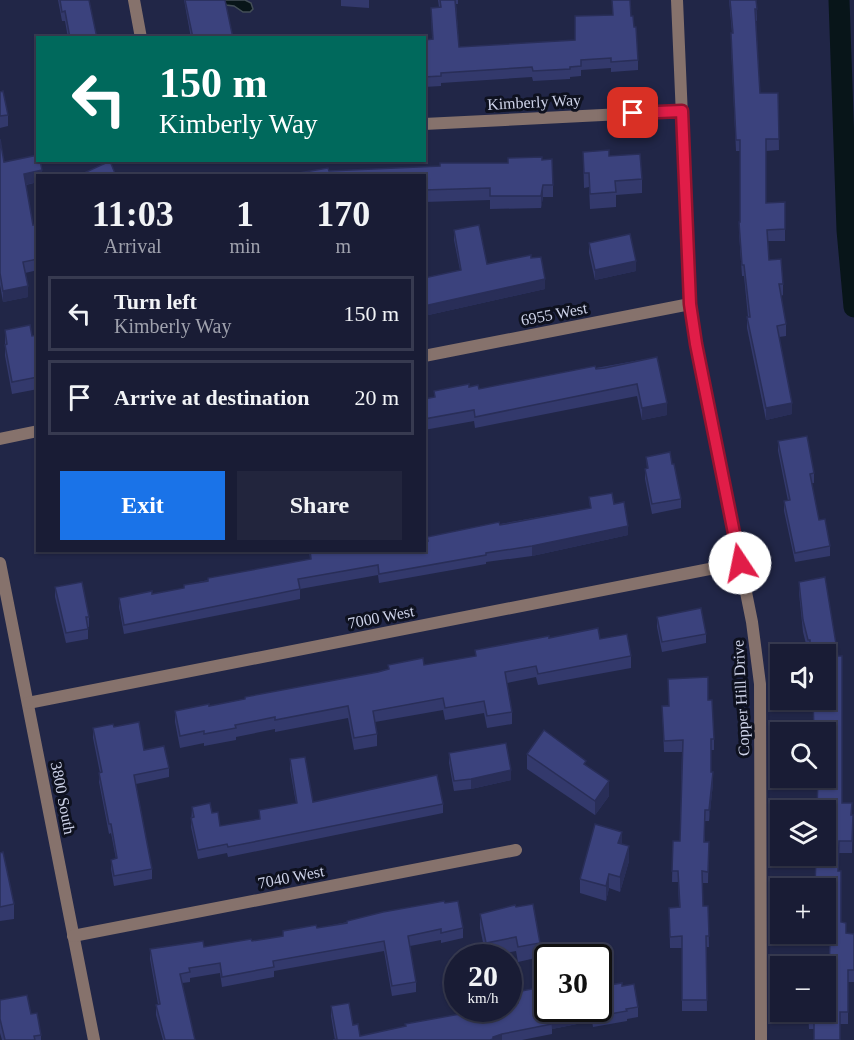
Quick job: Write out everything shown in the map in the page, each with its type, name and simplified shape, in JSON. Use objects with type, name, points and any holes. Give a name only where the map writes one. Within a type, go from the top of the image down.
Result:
[{"type":"street","points":[[134,0],[141,36]]},
{"type":"street","name":"Copper Hill Drive","points":[[677,0],[690,304],[752,622],[760,684],[761,1040]]},
{"type":"street","name":"Kimberly Way","points":[[426,124],[682,111]]},
{"type":"street","name":"6955 West","points":[[426,356],[690,304]]},
{"type":"street","points":[[0,439],[36,431]]},
{"type":"street","name":"3800 South","points":[[0,563],[94,1040]]},
{"type":"street","name":"7000 West","points":[[28,703],[740,563]]},
{"type":"street","name":"7040 West","points":[[73,936],[516,850]]},
{"type":"shaded area","points":[[224,0],[245,0],[251,3],[253,9],[250,12],[243,12],[234,6],[226,5]]},
{"type":"building","points":[[60,0],[89,0],[97,36],[70,36],[65,11],[62,12]]},
{"type":"building","points":[[185,0],[225,0],[233,36],[193,36]]},
{"type":"building","points":[[440,0],[455,0],[459,47],[575,40],[575,16],[613,15],[612,0],[630,0],[631,16],[633,16],[634,27],[636,27],[638,60],[611,62],[611,58],[581,60],[581,66],[570,67],[570,69],[533,71],[532,67],[441,73],[441,76],[426,77],[426,40],[433,39],[431,8],[441,7]]},
{"type":"building","points":[[730,0],[756,0],[760,93],[778,93],[779,139],[766,139],[766,203],[785,202],[785,229],[767,230],[769,260],[781,259],[783,284],[779,284],[786,324],[777,326],[792,403],[766,408],[747,317],[750,317],[744,265],[742,265],[739,222],[740,140],[736,140]]},
{"type":"building","points":[[3,91],[8,115],[0,116],[0,92]]},
{"type":"building","points":[[0,139],[4,162],[36,155],[36,162],[40,162],[42,170],[24,174],[33,225],[36,224],[36,259],[23,262],[28,286],[3,291],[0,273]]},
{"type":"building","points":[[609,150],[609,156],[640,154],[642,179],[615,181],[616,192],[590,194],[589,173],[584,173],[583,152]]},
{"type":"building","points":[[508,158],[552,159],[553,185],[543,185],[541,196],[490,196],[490,188],[426,190],[426,174],[293,174],[328,168],[329,171],[440,166],[440,163],[508,163]]},
{"type":"building","points":[[110,162],[115,174],[87,174],[86,172]]},
{"type":"building","points":[[479,225],[487,264],[531,255],[531,258],[541,257],[545,279],[426,306],[426,278],[461,270],[454,230]]},
{"type":"building","points":[[630,234],[636,261],[595,270],[589,243]]},
{"type":"building","points":[[30,325],[32,336],[36,335],[36,377],[12,382],[5,345],[7,344],[5,330]]},
{"type":"building","points":[[657,357],[667,403],[642,408],[637,384],[475,417],[474,410],[426,419],[426,399],[435,397],[434,391],[469,384],[469,387],[478,385],[479,389],[595,366],[596,369]]},
{"type":"building","points":[[807,436],[814,473],[810,474],[819,520],[825,519],[830,546],[795,553],[784,501],[790,500],[778,441]]},
{"type":"building","points":[[670,452],[681,499],[652,504],[645,469],[648,468],[646,457]]},
{"type":"building","points":[[612,493],[614,504],[624,502],[628,526],[379,574],[378,565],[298,579],[300,589],[124,625],[119,598],[152,591],[152,594],[184,588],[184,585],[208,581],[208,578],[311,559],[310,552],[426,552],[427,537],[499,522],[500,525],[591,508],[589,497]]},
{"type":"building","points":[[825,577],[838,656],[842,656],[842,803],[852,803],[851,815],[853,815],[852,841],[839,841],[838,871],[841,871],[841,922],[846,923],[846,933],[854,934],[854,970],[848,970],[848,1012],[840,1012],[840,1040],[814,1040],[814,1022],[836,1022],[836,956],[830,956],[830,944],[836,944],[836,878],[815,878],[816,866],[836,866],[836,800],[817,800],[818,788],[836,788],[836,722],[814,722],[813,710],[836,710],[836,644],[810,644],[803,620],[799,582]]},
{"type":"building","points":[[82,582],[89,617],[86,617],[88,629],[66,633],[55,587]]},
{"type":"building","points":[[701,608],[706,634],[662,642],[657,617]]},
{"type":"building","points":[[598,628],[600,639],[627,634],[631,656],[538,674],[536,666],[505,672],[512,712],[487,716],[484,701],[445,708],[443,698],[373,711],[377,734],[354,738],[348,706],[275,720],[275,717],[204,734],[204,731],[180,736],[175,711],[378,672],[389,669],[388,665],[423,658],[424,665],[476,656],[475,650]]},
{"type":"building","points":[[708,677],[708,700],[712,700],[714,739],[711,739],[711,772],[713,772],[709,810],[705,810],[704,842],[709,842],[708,872],[702,871],[703,906],[708,906],[707,1000],[682,1000],[682,936],[670,937],[669,908],[680,907],[678,871],[672,871],[673,841],[680,841],[683,740],[664,741],[662,706],[669,706],[668,679]]},
{"type":"building","points":[[139,722],[144,750],[164,746],[169,768],[134,775],[152,869],[114,876],[111,860],[117,858],[99,773],[102,772],[93,728]]},
{"type":"building","points":[[544,730],[586,761],[584,764],[609,781],[595,801],[527,754]]},
{"type":"building","points":[[506,743],[511,770],[454,781],[449,753]]},
{"type":"building","points":[[305,757],[313,802],[437,775],[443,804],[228,847],[227,844],[198,850],[191,818],[194,817],[192,807],[210,803],[212,813],[218,812],[220,826],[260,819],[259,810],[297,803],[290,759]]},
{"type":"building","points":[[595,824],[622,832],[618,843],[629,846],[620,877],[609,874],[606,886],[580,879]]},
{"type":"building","points":[[3,852],[14,904],[0,907],[0,853]]},
{"type":"building","points":[[444,901],[445,903],[458,901],[463,928],[441,933],[441,929],[408,936],[416,982],[392,986],[384,941],[273,961],[274,967],[222,977],[220,963],[189,968],[190,972],[180,974],[195,1040],[165,1040],[156,1005],[160,1004],[150,949],[203,941],[204,947],[283,936],[283,931],[316,925],[317,928],[347,923],[347,921],[383,912]]},
{"type":"building","points":[[533,904],[540,943],[522,946],[522,944],[517,944],[516,937],[486,943],[480,914],[515,905],[516,907]]},
{"type":"building","points":[[634,984],[638,1007],[612,1014],[612,985]]},
{"type":"building","points":[[534,989],[534,1022],[552,1022],[552,1024],[502,1034],[490,1040],[333,1040],[337,1039],[331,1006],[349,1003],[353,1025],[358,1024],[360,1036],[444,1017],[444,1022],[522,1022],[522,991]]},
{"type":"building","points":[[27,995],[31,1014],[37,1013],[41,1035],[34,1036],[35,1040],[5,1040],[0,1019],[0,1000]]},
{"type":"waterway","points":[[839,0],[847,230],[854,307]]},
{"type":"route","points":[[633,113],[682,111],[690,304],[740,563]]}]
